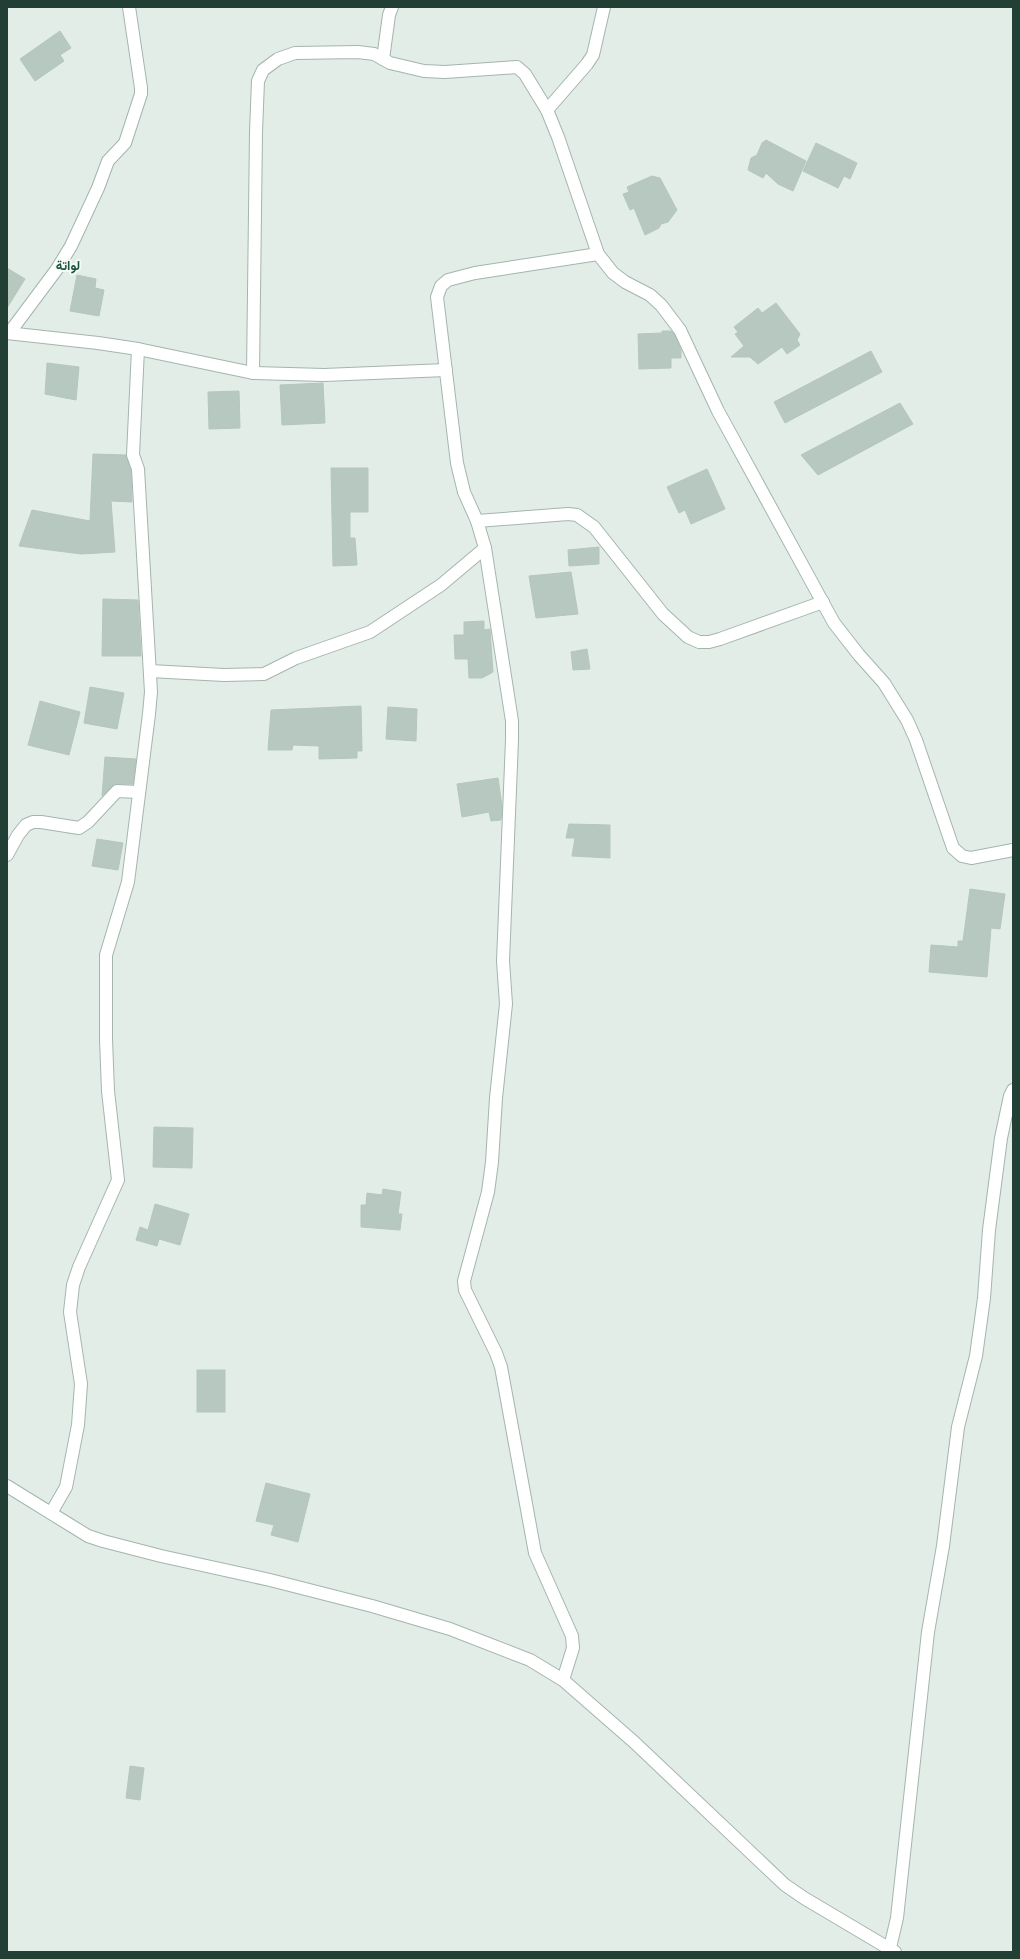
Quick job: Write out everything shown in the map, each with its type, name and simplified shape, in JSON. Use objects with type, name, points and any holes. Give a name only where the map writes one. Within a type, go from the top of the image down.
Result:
[{"type":"street","points":[[129,7],[142,88],[125,143],[108,161],[98,188],[71,246],[57,269],[9,333],[138,349],[253,373],[324,375],[446,370]]},
{"type":"street","points":[[383,59],[389,15],[392,7]]},
{"type":"street","points":[[547,110],[593,55],[604,7]]},
{"type":"street","points":[[253,373],[256,132],[260,76],[268,65],[295,53],[363,52],[374,54],[390,63],[424,71],[445,72],[517,67],[525,74],[547,110],[558,137],[598,254],[613,273],[625,282],[650,295],[661,305],[680,330],[718,411],[823,602],[846,639],[884,683],[907,720],[916,740],[953,848],[962,856],[971,858],[1013,850]]},
{"type":"street","points":[[563,1680],[573,1648],[572,1636],[535,1553],[500,1367],[496,1353],[465,1290],[464,1282],[488,1192],[506,1004],[503,961],[512,721],[485,548],[477,521],[464,492],[458,469],[437,297],[441,286],[448,280],[475,273],[598,254]]},
{"type":"street","points":[[51,1513],[66,1487],[75,1446],[80,1407],[81,1384],[70,1312],[73,1286],[79,1267],[118,1180],[108,1084],[106,1039],[106,955],[128,882],[150,714],[150,671],[138,469],[133,455],[138,349]]},
{"type":"street","points":[[477,521],[568,514],[586,520],[604,537],[664,614],[688,637],[699,642],[709,642],[720,639],[823,602]]},
{"type":"street","points":[[150,671],[224,675],[264,674],[296,658],[370,632],[441,585],[485,548]]},
{"type":"street","points":[[7,855],[18,835],[26,825],[33,822],[79,828],[88,822],[118,791],[139,792]]},
{"type":"street","points":[[7,1486],[88,1536],[103,1541],[161,1556],[270,1580],[450,1629],[530,1660],[563,1680],[634,1742],[785,1885],[891,1951],[897,1918],[928,1632],[943,1546],[958,1427],[976,1356],[984,1298],[989,1230],[1000,1146],[1010,1096],[1013,1090]]},
{"type":"building","points":[[60,31],[71,48],[60,55],[64,61],[35,81],[20,59]]},
{"type":"building","points":[[766,140],[806,161],[793,191],[778,184],[766,173],[763,178],[748,170],[751,158],[757,155],[762,143]]},
{"type":"building","points":[[816,143],[857,163],[850,179],[844,176],[838,188],[803,171]]},
{"type":"building","points":[[652,176],[660,178],[677,210],[668,222],[661,224],[659,228],[645,235],[634,208],[630,210],[623,194],[629,192],[627,187]]},
{"type":"building","points":[[7,268],[25,279],[7,308]]},
{"type":"building","points":[[77,275],[96,279],[95,288],[104,290],[99,316],[70,311]]},
{"type":"building","points":[[776,303],[800,334],[797,340],[800,345],[787,354],[782,347],[758,364],[750,357],[731,357],[744,346],[735,334],[738,332],[734,327],[758,308],[762,313]]},
{"type":"building","points":[[662,331],[671,331],[674,334],[681,350],[681,358],[671,358],[671,368],[639,369],[638,334],[662,333]]},
{"type":"building","points":[[871,351],[882,372],[785,423],[774,402]]},
{"type":"building","points":[[47,363],[79,367],[76,400],[45,394]]},
{"type":"building","points":[[323,383],[325,423],[282,425],[280,385]]},
{"type":"building","points":[[239,391],[240,428],[209,429],[208,392]]},
{"type":"building","points":[[900,403],[913,424],[818,475],[801,455]]},
{"type":"building","points":[[93,454],[126,455],[131,471],[132,502],[111,501],[115,552],[81,554],[19,546],[32,510],[90,521]]},
{"type":"building","points":[[331,468],[368,468],[368,512],[350,512],[350,538],[355,538],[357,565],[333,566]]},
{"type":"building","points":[[707,469],[725,509],[691,524],[685,510],[679,513],[667,487]]},
{"type":"building","points":[[599,547],[599,564],[569,566],[568,550]]},
{"type":"building","points":[[571,572],[578,614],[536,618],[529,576]]},
{"type":"building","points":[[103,599],[138,600],[141,656],[102,656]]},
{"type":"building","points":[[484,621],[484,630],[490,629],[493,672],[482,678],[469,678],[468,659],[455,659],[454,635],[464,635],[464,622]]},
{"type":"building","points":[[587,649],[590,669],[573,670],[571,652]]},
{"type":"building","points":[[90,687],[124,693],[117,729],[84,723]]},
{"type":"building","points":[[40,701],[80,712],[69,755],[28,745]]},
{"type":"building","points":[[361,706],[362,751],[357,751],[357,758],[319,759],[319,746],[293,745],[292,750],[268,750],[271,710]]},
{"type":"building","points":[[388,707],[417,709],[416,741],[386,739]]},
{"type":"building","points":[[105,757],[136,759],[133,784],[114,784],[102,796]]},
{"type":"building","points":[[498,778],[502,806],[501,820],[491,821],[489,812],[462,817],[457,784]]},
{"type":"building","points":[[569,824],[610,825],[610,858],[572,856],[575,838],[566,838]]},
{"type":"building","points":[[97,839],[123,843],[118,870],[92,866]]},
{"type":"building","points":[[970,889],[1005,894],[1000,929],[991,928],[987,977],[929,972],[931,945],[958,947],[958,941],[963,941]]},
{"type":"building","points":[[154,1127],[193,1128],[192,1168],[153,1167]]},
{"type":"building","points":[[383,1189],[401,1192],[398,1214],[402,1214],[400,1230],[361,1227],[361,1205],[366,1205],[367,1193],[382,1195]]},
{"type":"building","points":[[155,1204],[189,1214],[180,1245],[159,1239],[157,1246],[136,1240],[140,1227],[148,1230]]},
{"type":"building","points":[[197,1370],[225,1370],[225,1412],[197,1412]]},
{"type":"building","points":[[266,1483],[310,1494],[298,1542],[271,1535],[274,1525],[256,1521]]},
{"type":"building","points":[[130,1766],[144,1768],[140,1800],[126,1798]]},
{"type":"district","name":"لواتة","points":[[68,265]]}]
